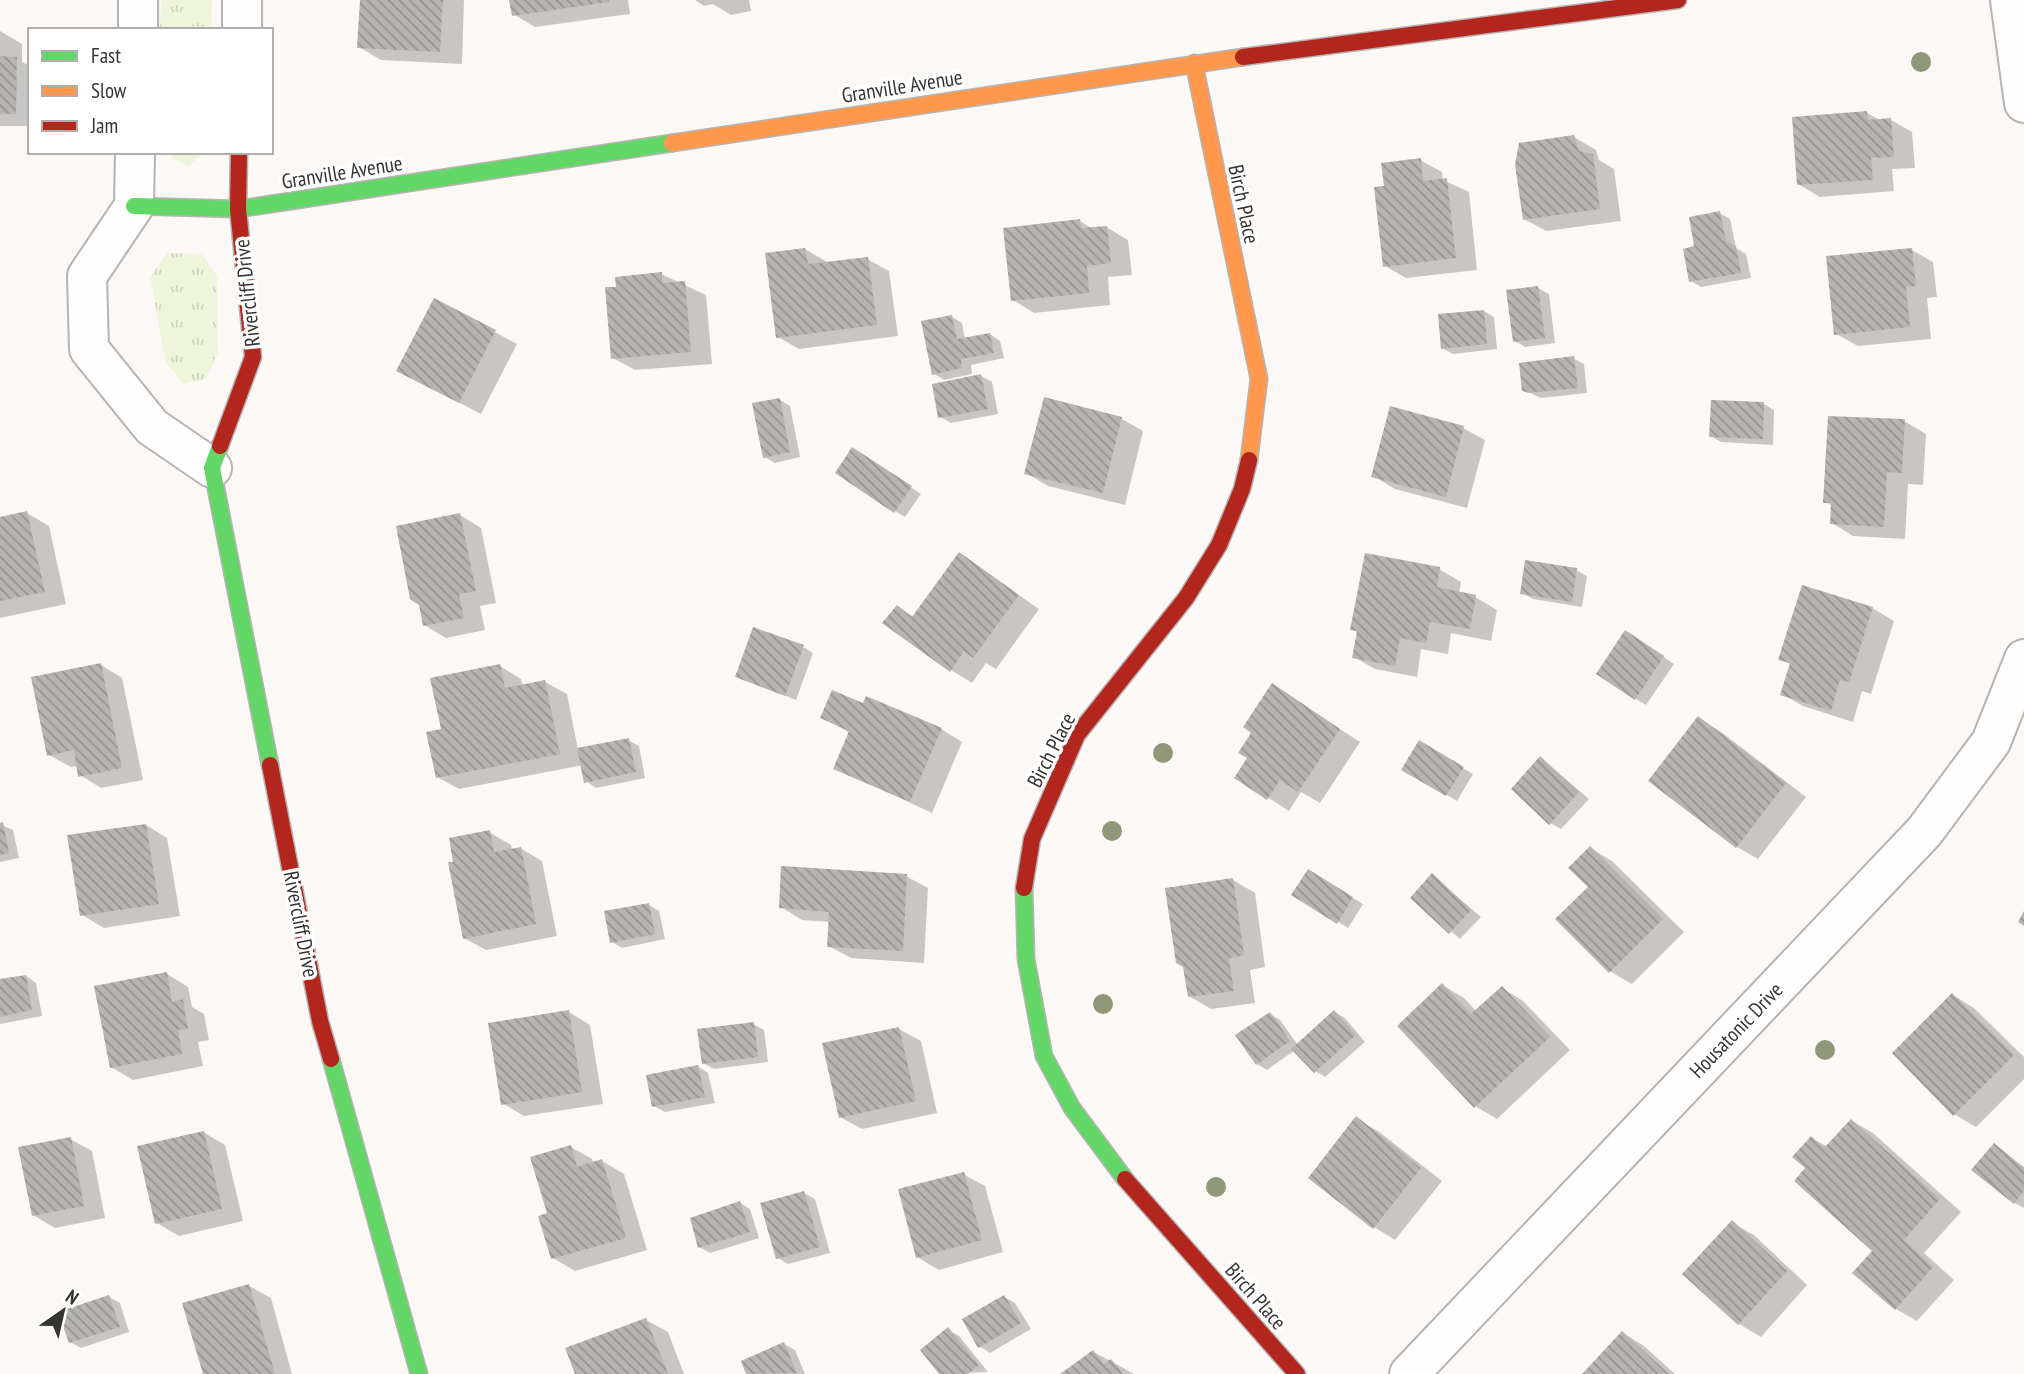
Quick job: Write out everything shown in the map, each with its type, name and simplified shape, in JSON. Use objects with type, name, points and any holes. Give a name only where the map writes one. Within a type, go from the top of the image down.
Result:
[{"type":"street","points":[[138,0],[138,28]]},
{"type":"street","points":[[242,0],[242,28]]},
{"type":"street","name":"Granville Avenue","points":[[134,206],[238,209],[1194,63],[1678,0]]},
{"type":"street","points":[[2010,0],[2024,103]]},
{"type":"street","name":"Birch Place","points":[[1194,63],[1259,379],[1255,437],[1242,489],[1219,545],[1186,598],[1117,681],[1072,747],[1032,839],[1023,897],[1026,959],[1044,1056],[1072,1108],[1113,1165],[1297,1374]]},
{"type":"street","points":[[135,154],[134,206],[87,276],[89,349],[152,427],[212,468]]},
{"type":"street","name":"Rivercliff Drive","points":[[239,154],[238,209],[253,357],[212,468],[320,1021],[419,1374]]},
{"type":"street","name":"Housatonic Drive","points":[[1409,1374],[1924,832],[1991,742],[2024,659]]},
{"type":"green space","points":[[161,0],[212,0],[211,28],[160,28]]},
{"type":"green space","points":[[171,154],[203,154],[188,166],[173,159]]},
{"type":"green space","points":[[167,253],[201,254],[217,276],[218,352],[206,379],[184,384],[166,363],[150,277]]},
{"type":"building","points":[[360,0],[443,0],[440,52],[357,48]]},
{"type":"building","points":[[509,0],[609,0],[609,2],[512,16]]},
{"type":"building","points":[[0,56],[17,57],[16,114],[0,114]]},
{"type":"building","points":[[1867,111],[1868,120],[1891,118],[1894,157],[1871,158],[1873,180],[1797,185],[1792,117]]},
{"type":"building","points":[[1574,135],[1579,151],[1593,154],[1600,209],[1523,220],[1515,165],[1519,143]]},
{"type":"building","points":[[1421,158],[1423,181],[1447,178],[1456,258],[1383,267],[1374,187],[1384,186],[1381,163]]},
{"type":"building","points":[[1720,211],[1726,241],[1736,246],[1741,273],[1689,282],[1683,249],[1694,246],[1689,217]]},
{"type":"building","points":[[1080,219],[1081,228],[1107,226],[1111,263],[1087,266],[1089,293],[1011,301],[1003,228]]},
{"type":"building","points":[[805,248],[808,264],[868,257],[877,325],[776,338],[765,253]]},
{"type":"building","points":[[1912,248],[1916,286],[1906,287],[1910,327],[1834,335],[1826,256]]},
{"type":"building","points":[[662,272],[662,283],[685,281],[691,352],[611,359],[605,287],[616,287],[615,277]]},
{"type":"building","points":[[1538,286],[1545,338],[1513,342],[1506,290]]},
{"type":"building","points":[[434,298],[496,330],[459,403],[396,371]]},
{"type":"building","points":[[1484,310],[1487,344],[1441,349],[1438,314]]},
{"type":"building","points":[[952,315],[957,339],[990,333],[994,353],[961,359],[962,368],[932,375],[921,321]]},
{"type":"building","points":[[1574,356],[1578,388],[1529,393],[1522,391],[1519,363]]},
{"type":"building","points":[[981,374],[988,409],[938,418],[932,384]]},
{"type":"building","points":[[1044,397],[1122,417],[1103,493],[1024,474]]},
{"type":"building","points":[[780,398],[790,452],[763,458],[752,403]]},
{"type":"building","points":[[1711,400],[1764,402],[1763,439],[1709,437]]},
{"type":"building","points":[[1390,406],[1464,426],[1446,497],[1371,477]]},
{"type":"building","points":[[1828,416],[1905,419],[1902,473],[1887,472],[1884,527],[1830,524],[1831,503],[1823,503]]},
{"type":"building","points":[[852,447],[912,486],[894,513],[835,473]]},
{"type":"building","points":[[27,511],[45,592],[0,601],[0,517]]},
{"type":"building","points":[[460,513],[476,591],[459,594],[464,618],[423,626],[419,605],[410,599],[396,526]]},
{"type":"building","points":[[959,552],[1019,595],[973,658],[964,651],[950,672],[882,623],[897,605],[912,617]]},
{"type":"building","points":[[1365,553],[1440,567],[1437,587],[1476,595],[1470,629],[1430,622],[1426,643],[1400,638],[1395,666],[1352,658],[1357,631],[1350,630]]},
{"type":"building","points":[[1525,560],[1577,568],[1572,602],[1520,594]]},
{"type":"building","points":[[1802,585],[1873,607],[1849,682],[1840,680],[1831,711],[1780,695],[1790,663],[1778,660]]},
{"type":"building","points":[[753,627],[804,645],[785,696],[735,677]]},
{"type":"building","points":[[1625,630],[1664,656],[1635,700],[1596,674]]},
{"type":"building","points":[[101,663],[122,768],[78,777],[74,750],[47,756],[31,677]]},
{"type":"building","points":[[500,664],[505,688],[545,680],[560,754],[436,778],[426,732],[441,729],[430,678]]},
{"type":"building","points":[[1272,683],[1340,729],[1298,792],[1280,780],[1267,800],[1234,778],[1247,758],[1238,753],[1251,733],[1243,727]]},
{"type":"building","points":[[832,690],[863,703],[866,696],[942,728],[910,802],[833,769],[849,731],[820,718]]},
{"type":"building","points":[[1698,716],[1786,783],[1736,848],[1648,781]]},
{"type":"building","points":[[629,738],[636,772],[584,783],[577,748]]},
{"type":"building","points":[[1419,740],[1464,767],[1446,796],[1401,770]]},
{"type":"building","points":[[1540,756],[1579,792],[1549,825],[1511,789]]},
{"type":"building","points":[[3,822],[9,853],[0,855],[0,823]]},
{"type":"building","points":[[146,824],[159,904],[80,916],[67,835]]},
{"type":"building","points":[[490,830],[494,852],[521,847],[536,924],[463,939],[448,862],[453,862],[449,838]]},
{"type":"building","points":[[1590,846],[1663,919],[1609,973],[1555,919],[1588,887],[1568,868]]},
{"type":"building","points":[[781,866],[907,874],[903,951],[827,947],[829,912],[779,908]]},
{"type":"building","points":[[1308,869],[1353,897],[1337,924],[1291,895]]},
{"type":"building","points":[[1432,873],[1471,910],[1449,934],[1410,898]]},
{"type":"building","points":[[1233,878],[1244,955],[1229,958],[1234,991],[1188,997],[1183,967],[1176,963],[1165,888]]},
{"type":"building","points":[[649,903],[655,934],[610,943],[604,911]]},
{"type":"building","points":[[2024,911],[2024,926],[2018,922]]},
{"type":"building","points":[[167,972],[172,1002],[183,999],[188,1029],[178,1030],[182,1054],[110,1068],[94,986]]},
{"type":"building","points":[[26,975],[32,1010],[0,1017],[0,979]]},
{"type":"building","points":[[1442,983],[1471,1014],[1502,986],[1550,1037],[1474,1108],[1397,1026]]},
{"type":"building","points":[[1952,993],[2014,1055],[1953,1116],[1892,1053]]},
{"type":"building","points":[[569,1010],[582,1092],[501,1105],[488,1023]]},
{"type":"building","points":[[1334,1010],[1356,1035],[1314,1073],[1291,1049]]},
{"type":"building","points":[[1270,1012],[1290,1041],[1256,1065],[1235,1035]]},
{"type":"building","points":[[754,1022],[758,1057],[702,1064],[697,1029]]},
{"type":"building","points":[[899,1027],[916,1101],[839,1118],[822,1043]]},
{"type":"building","points":[[698,1065],[705,1097],[652,1107],[646,1075]]},
{"type":"building","points":[[1356,1116],[1421,1168],[1373,1229],[1308,1178]]},
{"type":"building","points":[[1851,1119],[1940,1199],[1904,1240],[1933,1267],[1895,1310],[1852,1273],[1872,1251],[1794,1181],[1805,1168],[1792,1157],[1811,1136],[1824,1148]]},
{"type":"building","points":[[204,1131],[222,1209],[155,1224],[137,1146]]},
{"type":"building","points":[[71,1137],[84,1206],[32,1216],[18,1147]]},
{"type":"building","points":[[1994,1143],[2024,1168],[2024,1191],[2014,1204],[1971,1170]]},
{"type":"building","points":[[571,1145],[577,1167],[602,1159],[626,1238],[551,1259],[538,1216],[547,1213],[530,1157]]},
{"type":"building","points":[[964,1172],[982,1240],[916,1258],[898,1189]]},
{"type":"building","points":[[804,1191],[820,1247],[776,1259],[760,1203]]},
{"type":"building","points":[[740,1201],[750,1232],[698,1248],[690,1218]]},
{"type":"building","points":[[1732,1220],[1787,1271],[1738,1325],[1682,1274]]},
{"type":"building","points":[[249,1284],[275,1374],[203,1374],[182,1303]]},
{"type":"building","points":[[109,1295],[120,1327],[69,1343],[58,1312]]},
{"type":"building","points":[[1004,1295],[1021,1323],[978,1348],[962,1319]]},
{"type":"building","points":[[646,1318],[668,1374],[575,1374],[565,1348]]},
{"type":"building","points":[[948,1327],[979,1365],[968,1374],[939,1374],[920,1350]]},
{"type":"building","points":[[1622,1331],[1669,1374],[1582,1374]]},
{"type":"building","points":[[784,1342],[797,1373],[746,1374],[741,1361]]},
{"type":"building","points":[[1093,1350],[1104,1364],[1111,1359],[1123,1374],[1060,1374]]},
{"type":"traffic: fast","points":[[134,206],[238,209],[672,143]]},
{"type":"traffic: fast","points":[[220,446],[212,468],[270,765]]},
{"type":"traffic: fast","points":[[1024,888],[1026,959],[1044,1056],[1072,1108],[1125,1179]]},
{"type":"traffic: fast","points":[[331,1059],[419,1374]]},
{"type":"traffic: slow","points":[[672,143],[1243,57]]},
{"type":"traffic: slow","points":[[1194,63],[1259,379],[1249,460]]},
{"type":"traffic: jam","points":[[1243,57],[1678,0]]},
{"type":"traffic: jam","points":[[220,446],[253,357],[238,209],[239,154]]},
{"type":"traffic: jam","points":[[1024,888],[1032,839],[1077,735],[1186,598],[1219,545],[1242,489],[1249,460]]},
{"type":"traffic: jam","points":[[270,765],[320,1021],[331,1059]]},
{"type":"traffic: jam","points":[[1125,1179],[1297,1374]]}]
